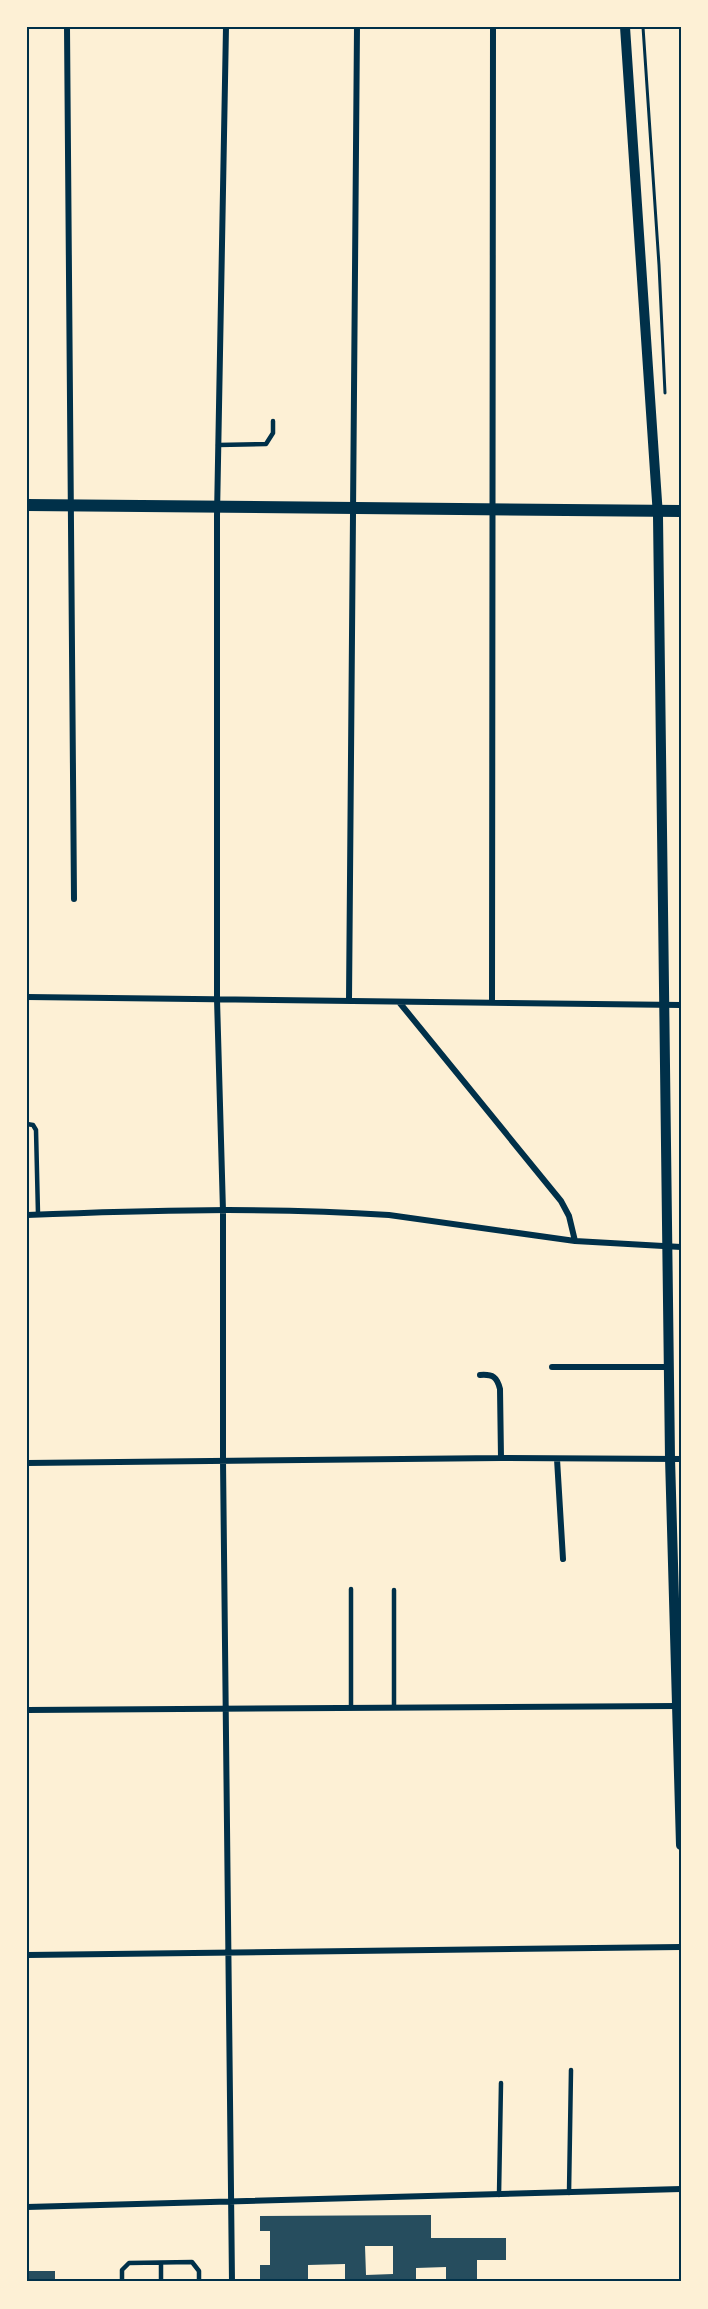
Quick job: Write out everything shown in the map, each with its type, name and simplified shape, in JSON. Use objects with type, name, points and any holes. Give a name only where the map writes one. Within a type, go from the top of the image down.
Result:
[{"type":"main road","points":[[27,505],[681,511]]},
{"type":"street","points":[[67,27],[74,899]]},
{"type":"street","points":[[226,27],[217,507],[217,999],[223,1211],[223,1461],[232,2282]]},
{"type":"street","points":[[349,1001],[357,27]]},
{"type":"street","points":[[492,27],[492,1003]]},
{"type":"street","points":[[626,27],[658,511],[669,1367],[675,1459],[681,1845]]},
{"type":"street","points":[[27,997],[681,1005]]},
{"type":"street","points":[[399,1002],[561,1201],[569,1216],[575,1241]]},
{"type":"street","points":[[27,1215],[223,1211],[389,1215],[575,1241],[681,1247]]},
{"type":"street","points":[[552,1367],[669,1367]]},
{"type":"street","points":[[480,1375],[491,1374],[497,1379],[500,1389],[501,1458]]},
{"type":"street","points":[[27,1463],[501,1458],[675,1459]]},
{"type":"street","points":[[557,1459],[563,1559]]},
{"type":"street","points":[[27,1710],[679,1706]]},
{"type":"street","points":[[27,1955],[681,1947]]},
{"type":"street","points":[[27,2207],[681,2189]]},
{"type":"lane","points":[[218,445],[266,444],[273,434],[273,421]]},
{"type":"lane","points":[[27,1124],[33,1125],[36,1130],[38,1214]]},
{"type":"lane","points":[[351,1589],[351,1708]]},
{"type":"lane","points":[[394,1590],[394,1707]]},
{"type":"lane","points":[[569,2193],[571,2070]]},
{"type":"lane","points":[[500,2194],[501,2083]]},
{"type":"lane","points":[[122,2282],[122,2270],[129,2263],[192,2262],[199,2271],[199,2282]]},
{"type":"lane","points":[[161,2263],[161,2282]]},
{"type":"building","points":[[431,2215],[431,2238],[506,2238],[506,2260],[477,2260],[477,2282],[446,2282],[446,2267],[416,2268],[416,2282],[345,2282],[345,2264],[308,2265],[308,2282],[260,2282],[260,2265],[270,2265],[270,2231],[260,2231],[260,2216]],"holes":[[[365,2246],[393,2246],[393,2274],[366,2275]]]},
{"type":"building","points":[[27,2271],[55,2271],[55,2282],[27,2282]]}]
